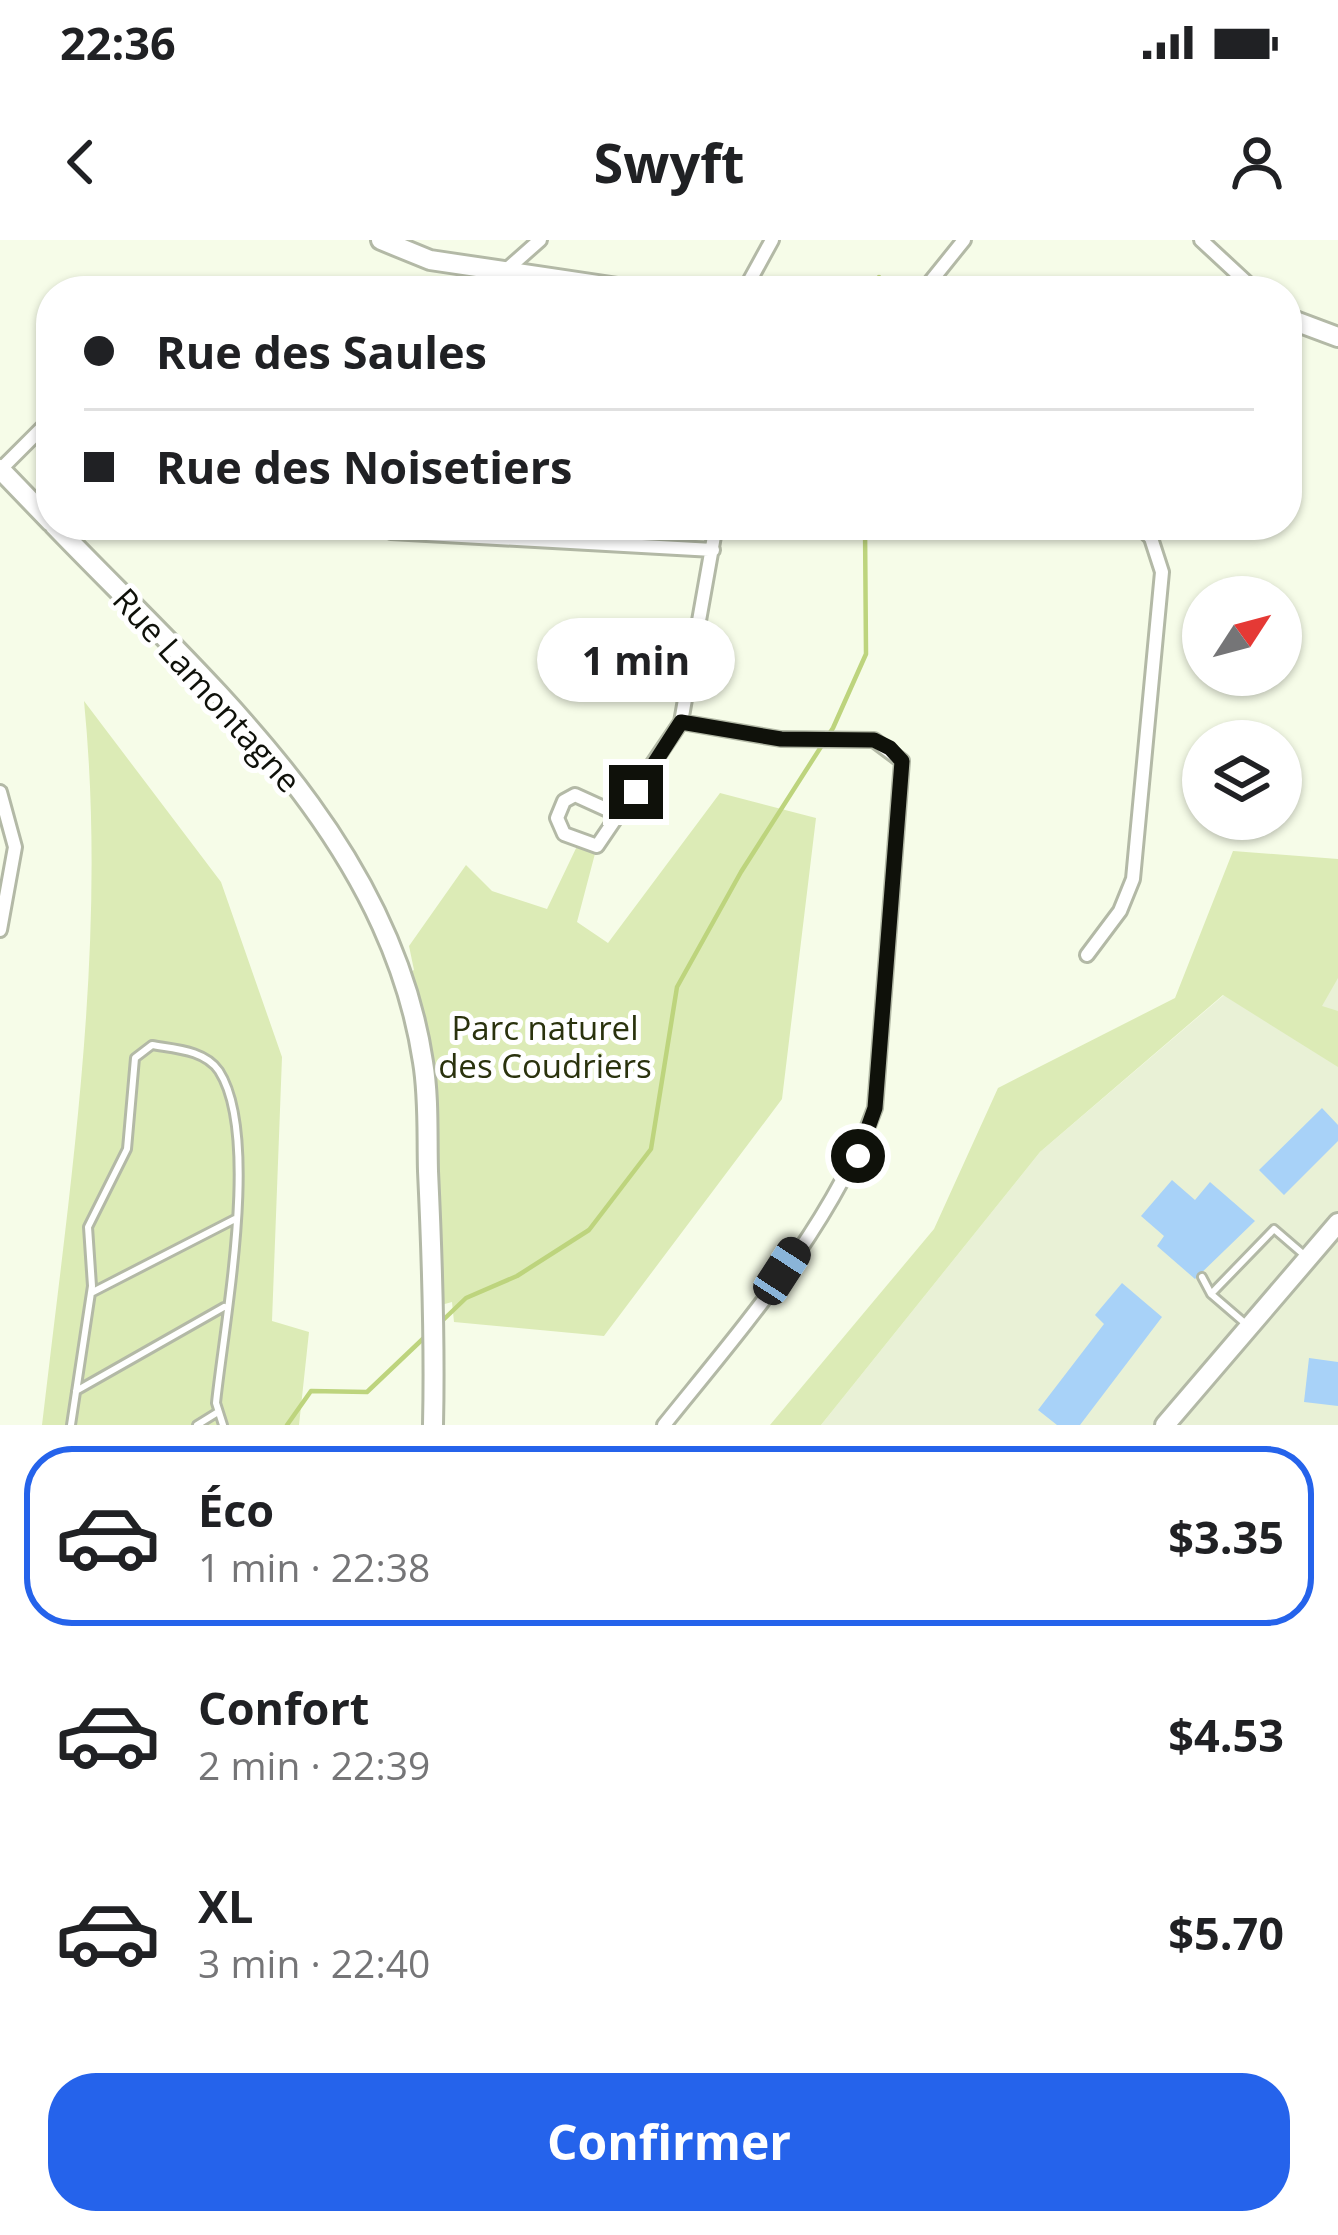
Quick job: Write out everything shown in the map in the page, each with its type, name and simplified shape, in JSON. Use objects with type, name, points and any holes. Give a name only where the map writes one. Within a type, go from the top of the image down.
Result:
[{"type":"street","points":[[381,240],[430,260],[526,276]]},
{"type":"street","points":[[504,273],[540,240]]},
{"type":"street","points":[[752,276],[772,240]]},
{"type":"street","points":[[935,276],[964,240]]},
{"type":"street","points":[[1201,240],[1240,276]]},
{"type":"street","points":[[1302,324],[1338,338]]},
{"type":"street","points":[[0,469],[36,434]]},
{"type":"street","name":"Rue Lamontagne","points":[[0,469],[36,507]]},
{"type":"street","name":"Rue Lamontagne","points":[[68,540],[250,728],[322,819],[369,896],[402,976],[424,1062],[435,1336],[433,1425]]},
{"type":"street","points":[[534,540],[713,550]]},
{"type":"street","points":[[619,815],[575,795],[564,801],[557,818],[564,834],[597,846],[619,815],[681,722],[714,540]]},
{"type":"street","points":[[1087,955],[1120,911],[1141,840],[1162,572],[1152,540]]},
{"type":"street","points":[[664,1425],[757,1310],[858,1156],[875,1108],[902,761],[874,740],[781,739],[681,722]]},
{"type":"street","points":[[0,792],[15,847],[0,930]]},
{"type":"street","points":[[1166,1425],[1338,1223]]},
{"type":"lane","points":[[70,1425],[91,1293],[88,1227],[128,1149],[130,1075],[143,1049],[152,1045],[197,1054],[218,1069],[239,1121],[218,1412],[223,1425]]},
{"type":"lane","points":[[91,1293],[235,1220]]},
{"type":"lane","points":[[1211,1294],[1274,1229],[1306,1257]]},
{"type":"lane","points":[[1202,1277],[1211,1294],[1247,1325]]},
{"type":"lane","points":[[76,1391],[226,1306]]},
{"type":"lane","points":[[197,1425],[218,1412]]},
{"type":"shaded area","points":[[1338,968],[1338,1425],[821,1425],[1040,1152],[1224,995]]},
{"type":"green space","points":[[84,701],[221,882],[282,1057],[272,1321],[309,1332],[299,1425],[42,1425],[74,1154],[89,973],[92,883]]},
{"type":"green space","name":"Parc naturel des Coudriers","points":[[720,793],[816,818],[782,1099],[604,1336],[454,1322],[452,1302],[434,1307],[424,1062],[402,977],[414,970],[409,946],[466,865],[492,891],[547,909],[579,842],[597,846],[577,922],[608,943]]},
{"type":"green space","points":[[1233,851],[1338,859],[1338,978],[1322,1006],[1338,1011],[1338,1067],[1223,995],[1040,1152],[821,1425],[770,1425],[934,1229],[998,1088],[1175,998]]},
{"type":"building","points":[[1322,1108],[1338,1125],[1338,1141],[1284,1195],[1259,1170]]},
{"type":"building","points":[[1172,1180],[1195,1200],[1210,1182],[1255,1221],[1195,1279],[1157,1246],[1164,1236],[1141,1216]]},
{"type":"building","points":[[1122,1283],[1162,1317],[1080,1425],[1057,1425],[1038,1410],[1104,1324],[1095,1315]]},
{"type":"building","points":[[1309,1358],[1338,1362],[1338,1406],[1304,1402]]},
{"type":"waterway","points":[[441,1322],[466,1298],[517,1276],[589,1230],[651,1149],[677,987],[741,872],[833,728],[866,654],[865,540]]},
{"type":"waterway","points":[[287,1425],[311,1391],[367,1392],[428,1334]]},
{"type":"route","points":[[636,792],[681,722],[781,739],[874,740],[902,761],[875,1108],[858,1156]]}]
